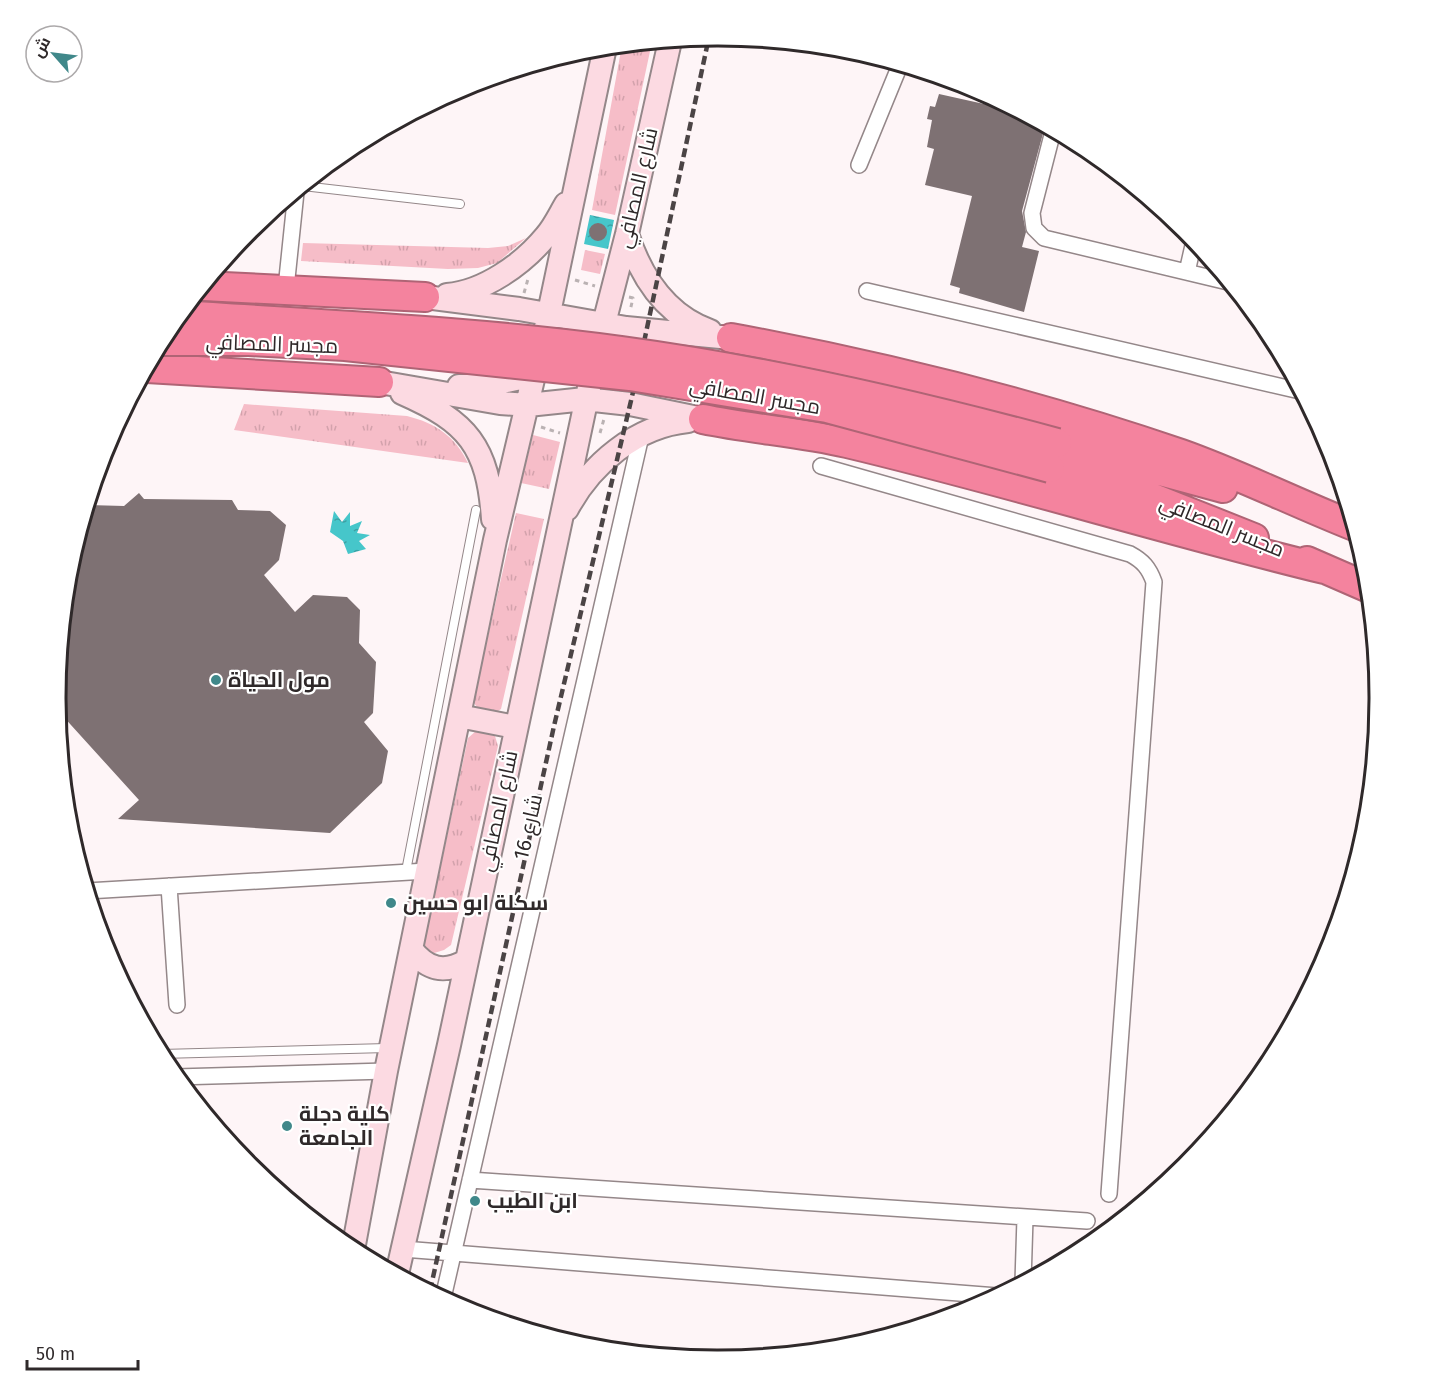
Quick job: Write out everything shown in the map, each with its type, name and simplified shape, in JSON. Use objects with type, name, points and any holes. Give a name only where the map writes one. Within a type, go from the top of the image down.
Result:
[{"type":"highway","points":[[213,286],[286,288],[425,297]]},
{"type":"highway","name":"مجسر المصافي","points":[[191,316],[447,332],[622,351],[831,386],[1053,455],[1143,494],[1219,522],[1324,569]]},
{"type":"highway","points":[[721,337],[844,359],[1047,413],[1181,454],[1345,523]]},
{"type":"highway","name":"مجسر المصافي","points":[[173,341],[249,341],[345,346],[630,376],[827,408],[1053,455],[1345,523]]},
{"type":"highway","points":[[155,368],[379,382]]},
{"type":"highway","points":[[695,417],[844,442],[996,480],[1220,543],[1324,569],[1358,583]]},
{"type":"main road","name":"شارع المصافي","points":[[606,330],[612,291],[668,49]]},
{"type":"main road","points":[[547,322],[603,57]]},
{"type":"main road","points":[[425,297],[457,294],[468,290],[490,281],[523,259],[547,235],[566,203],[578,168]]},
{"type":"main road","points":[[627,234],[636,263],[655,292],[672,310],[696,326],[721,337]]},
{"type":"main road","points":[[425,297],[455,300],[547,322],[606,330],[721,337]]},
{"type":"main road","points":[[455,300],[478,323]]},
{"type":"main road","points":[[684,348],[721,337]]},
{"type":"main road","points":[[424,386],[463,379],[475,369]]},
{"type":"main road","points":[[353,1238],[412,950],[417,871],[459,716],[495,540],[534,375],[484,386],[424,386],[379,382]]},
{"type":"main road","points":[[379,382],[426,404],[454,421],[470,438],[483,460],[491,489],[495,540]]},
{"type":"main road","points":[[424,386],[500,403],[528,405],[588,391],[630,404],[695,417]]},
{"type":"main road","name":"شارع المصافي","points":[[399,1266],[588,391]]},
{"type":"main road","points":[[670,393],[675,403],[695,417]]},
{"type":"main road","points":[[558,526],[575,494],[598,466],[627,443],[659,426],[695,417]]},
{"type":"main road","points":[[459,716],[515,727]]},
{"type":"main road","points":[[412,950],[420,960],[437,969],[457,967],[466,961]]},
{"type":"main road","points":[[405,984],[415,979],[435,979],[451,989],[458,999]]},
{"type":"street","points":[[859,165],[897,72]]},
{"type":"street","points":[[1051,139],[1032,213],[1034,228],[1044,238],[1216,279]]},
{"type":"street","points":[[286,288],[295,202]]},
{"type":"street","points":[[1187,272],[1192,252]]},
{"type":"street","points":[[867,291],[1291,389]]},
{"type":"street","name":"شارع 16","points":[[445,1289],[641,436]]},
{"type":"street","points":[[821,466],[1130,554],[1144,564],[1154,582],[1109,1194]]},
{"type":"street","points":[[96,890],[417,871]]},
{"type":"street","points":[[169,886],[177,1005]]},
{"type":"street","points":[[188,1077],[386,1071]]},
{"type":"street","points":[[470,1180],[1087,1221]]},
{"type":"street","points":[[1023,1273],[1025,1218]]},
{"type":"street","points":[[403,1249],[979,1295]]},
{"type":"lane","points":[[313,187],[460,204]]},
{"type":"lane","points":[[417,871],[476,510]]},
{"type":"lane","points":[[172,1054],[391,1048]]},
{"type":"path","points":[[558,276],[633,298],[606,330]]},
{"type":"green space","points":[[650,50],[615,215],[592,210],[620,54]]},
{"type":"green space","points":[[526,238],[497,263],[478,268],[448,269],[301,261],[303,243],[488,248],[508,246]]},
{"type":"green space","points":[[585,250],[605,254],[600,274],[581,270]]},
{"type":"green space","points":[[244,404],[407,416],[427,422],[443,432],[457,445],[468,463],[234,430]]},
{"type":"green space","points":[[533,435],[560,442],[549,489],[521,483]]},
{"type":"green space","points":[[516,513],[544,519],[501,709],[498,711],[477,707],[473,702]]},
{"type":"green space","points":[[476,731],[495,736],[498,746],[451,945],[431,954],[423,949],[468,738]]},
{"type":"water","points":[[590,215],[614,220],[608,249],[584,244]]},
{"type":"water","points":[[334,511],[342,522],[350,512],[350,526],[362,521],[357,533],[370,535],[359,541],[366,549],[348,554],[343,541],[330,532]]},
{"type":"building","points":[[939,94],[985,104],[1043,134],[1022,211],[1026,232],[1022,247],[1039,251],[1024,312],[959,293],[960,288],[950,285],[972,196],[925,185],[934,149],[927,147],[932,120],[927,119],[930,106],[935,107]]},
{"type":"building","points":[[598,223],[604,226],[607,232],[604,238],[598,241],[592,238],[589,232],[592,226]]},
{"type":"building","name":"مول الحياة","points":[[139,493],[144,499],[232,500],[238,510],[270,511],[286,525],[279,560],[264,575],[295,612],[313,595],[347,597],[360,610],[359,643],[376,662],[373,713],[364,722],[388,751],[382,783],[330,833],[118,819],[139,800],[67,720],[66,698],[67,655],[72,613],[88,529],[96,505],[124,506]]},
{"type":"railway","points":[[644,342],[707,47]]},
{"type":"railway","points":[[432,1283],[554,726],[634,388]]},
{"type":"place","name":"مول الحياة","points":[[216,680]]},
{"type":"place","name":"سكلة ابو حسين","points":[[391,903]]},
{"type":"place","name":"كلية دجلة الجامعة","points":[[287,1126]]},
{"type":"place","name":"ابن الطيب","points":[[475,1201]]}]
